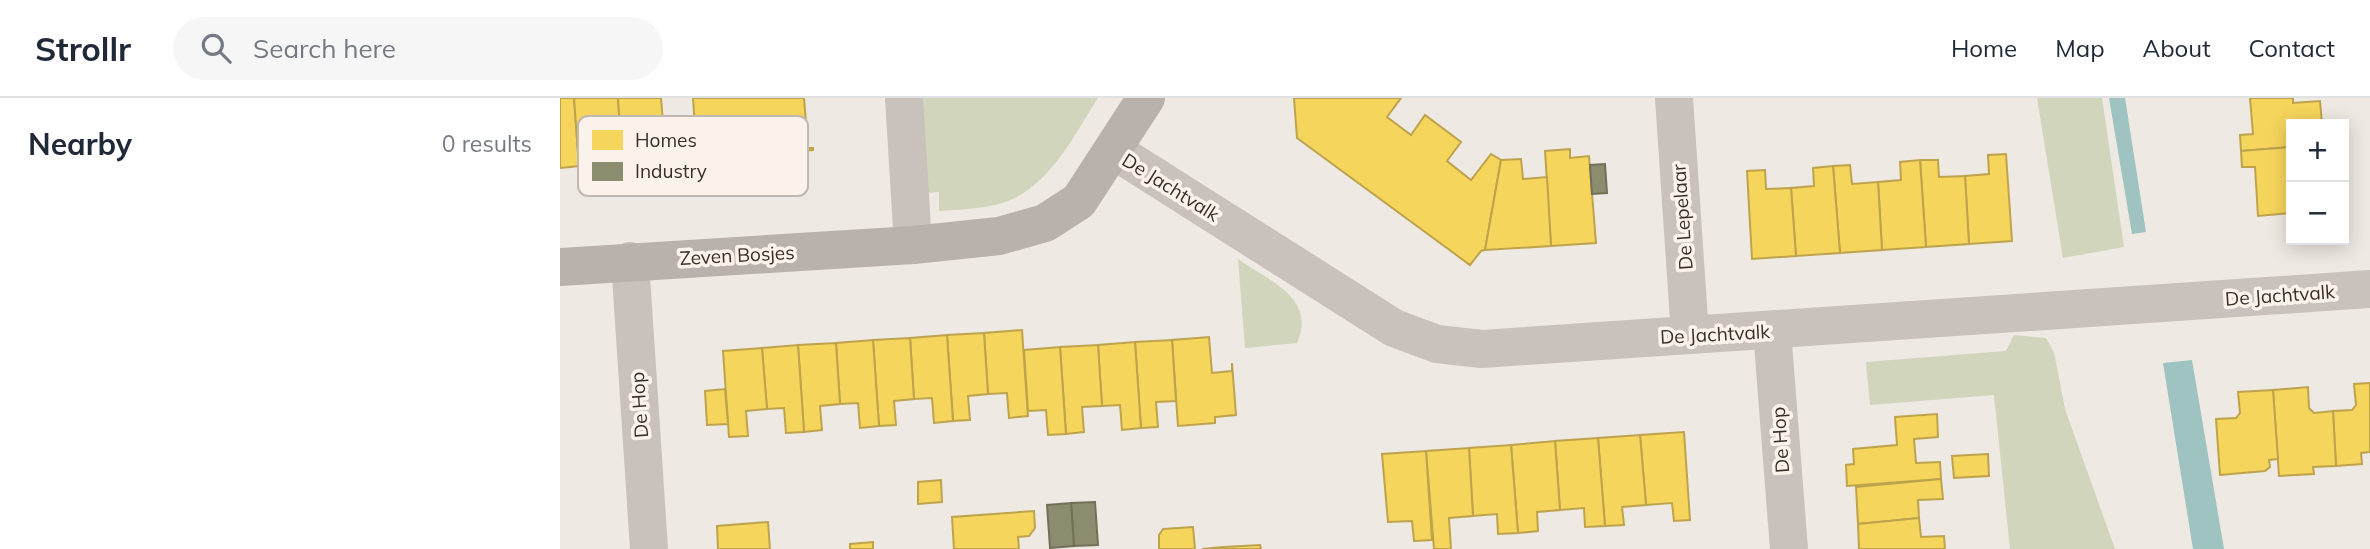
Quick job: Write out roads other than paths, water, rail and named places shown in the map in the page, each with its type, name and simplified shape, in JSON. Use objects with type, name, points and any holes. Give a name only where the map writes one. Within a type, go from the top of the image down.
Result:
[{"type":"street","points":[[904,98],[913,245]]},
{"type":"street","name":"Zeven Bosjes","points":[[560,267],[913,245],[999,236],[1045,223],[1079,201],[1146,98]]},
{"type":"street","name":"De Lepelaar","points":[[1674,98],[1690,335]]},
{"type":"street","name":"De Jachtvalk","points":[[1113,150],[1394,328],[1437,344],[1482,349],[2370,289]]},
{"type":"street","name":"De Hop","points":[[631,261],[649,549]]},
{"type":"street","name":"De Hop","points":[[1772,331],[1789,549]]},
{"type":"water","points":[[2109,98],[2125,98],[2146,232],[2132,234]]},
{"type":"water","points":[[2192,360],[2224,549],[2193,549],[2163,363]]}]
